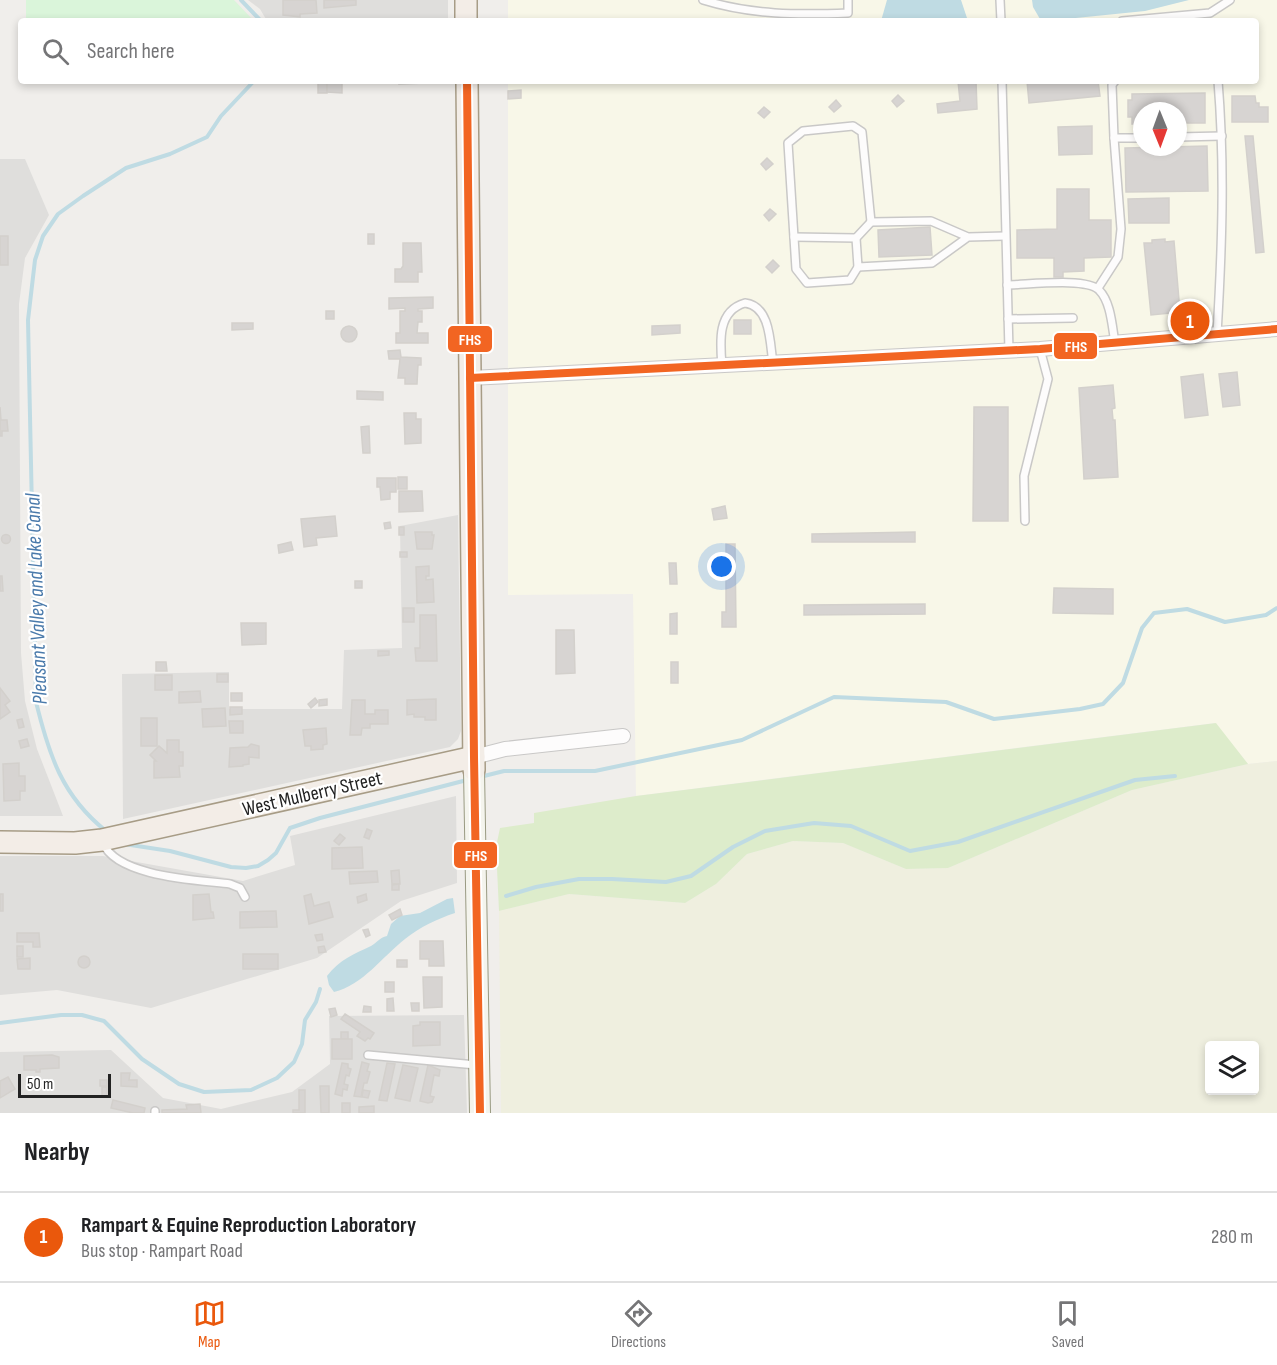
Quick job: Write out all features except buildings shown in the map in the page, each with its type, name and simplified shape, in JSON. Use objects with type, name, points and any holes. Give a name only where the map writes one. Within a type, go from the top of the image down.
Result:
[{"type":"main road","points":[[466,0],[466,18]]},
{"type":"main road","points":[[467,84],[480,1113]]},
{"type":"main road","name":"West Mulberry Street","points":[[0,842],[75,843],[114,838],[474,771]]},
{"type":"street","points":[[470,378],[1009,351],[1277,329]]},
{"type":"street","name":"West Mulberry Street","points":[[474,771],[504,749],[623,736]]},
{"type":"lane","points":[[702,0],[755,12],[790,15],[848,13],[848,0]]},
{"type":"lane","points":[[1000,0],[1001,18]]},
{"type":"lane","points":[[1155,18],[1210,13],[1230,0]]},
{"type":"lane","points":[[1002,84],[1009,351]]},
{"type":"lane","points":[[1098,288],[1118,257],[1121,229],[1114,138],[1113,84]]},
{"type":"lane","points":[[1216,334],[1223,213],[1222,136],[1218,84]]},
{"type":"lane","points":[[856,238],[858,267],[850,280],[807,283],[796,269],[788,143],[803,131],[853,126],[862,132],[872,222]]},
{"type":"lane","points":[[1187,137],[1222,136]]},
{"type":"lane","points":[[1114,138],[1133,138]]},
{"type":"lane","points":[[794,237],[856,238],[872,222],[930,221],[968,237],[1005,236]]},
{"type":"lane","points":[[858,267],[932,263],[968,237]]},
{"type":"lane","points":[[1007,285],[1085,283],[1098,288],[1107,302],[1115,343]]},
{"type":"lane","points":[[722,367],[721,348],[725,319],[732,309],[745,303],[759,308],[764,317],[774,364]]},
{"type":"lane","points":[[1008,319],[1073,318]]},
{"type":"lane","points":[[1025,521],[1024,476],[1048,379],[1040,349]]},
{"type":"lane","points":[[114,838],[110,853],[126,864],[161,876],[230,884],[240,888],[245,897]]},
{"type":"lane","points":[[368,1055],[479,1065]]},
{"type":"shaded area","points":[[248,0],[448,0],[448,18],[265,18],[260,9]]},
{"type":"shaded area","points":[[508,0],[1277,0],[1277,761],[1248,764],[1215,723],[636,796],[633,594],[508,595],[508,84],[1259,84],[1259,18],[508,18]]},
{"type":"shaded area","points":[[0,159],[25,159],[49,215],[25,258],[19,304],[21,653],[25,701],[37,749],[63,816],[0,816]]},
{"type":"shaded area","points":[[458,515],[461,731],[458,739],[450,747],[123,819],[122,674],[229,672],[229,709],[342,709],[344,650],[402,648],[400,526]]},
{"type":"shaded area","points":[[456,796],[457,883],[401,901],[317,958],[151,1008],[57,990],[0,995],[0,856],[103,856],[243,881],[295,865],[290,836]]},
{"type":"shaded area","points":[[464,1015],[467,1113],[0,1113],[0,1052],[111,1050],[163,1098],[221,1109],[292,1092],[330,1064],[329,1016]]},
{"type":"green space","points":[[26,0],[234,0],[251,18],[26,18]]},
{"type":"green space","points":[[1216,723],[1248,764],[1132,790],[948,868],[906,869],[843,843],[793,841],[747,854],[716,884],[685,903],[569,894],[499,911],[496,847],[500,828],[534,823],[534,813],[636,796]]},
{"type":"green space","points":[[1277,761],[1277,1113],[501,1113],[499,911],[569,894],[685,903],[716,884],[747,854],[793,841],[843,843],[906,869],[948,868],[1132,790],[1248,764]]},
{"type":"water","points":[[887,0],[961,0],[967,18],[882,18]]},
{"type":"water","points":[[1032,0],[1189,0],[1145,11],[1076,18],[1039,18]]},
{"type":"water","points":[[453,898],[455,913],[417,931],[363,977],[334,992],[327,976],[332,970],[387,936],[391,924],[400,916],[420,913]]},
{"type":"waterway","name":"Pleasant Valley and Lake Canal","points":[[241,0],[258,18]]},
{"type":"waterway","name":"Pleasant Valley and Lake Canal","points":[[106,831],[78,804],[59,773],[46,740],[36,702],[28,320],[35,260],[43,236],[58,214],[126,168],[170,154],[207,137],[221,116],[251,84]]},
{"type":"waterway","name":"Pleasant Valley and Lake Canal","points":[[480,777],[504,771],[595,771],[742,740],[834,697],[946,702],[994,719],[1080,709],[1103,704],[1123,683],[1142,628],[1154,613],[1187,609],[1225,622],[1266,615],[1277,608]]},
{"type":"waterway","points":[[506,896],[536,887],[579,879],[666,882],[691,876],[733,847],[765,831],[814,823],[851,826],[910,851],[958,842],[1135,780],[1175,776]]},
{"type":"waterway","name":"Pleasant Valley and Lake Canal","points":[[124,844],[170,851],[231,867],[258,866],[276,853],[290,828],[467,780]]},
{"type":"waterway","points":[[0,1023],[61,1015],[82,1015],[104,1021],[142,1059],[179,1084],[204,1092],[251,1090],[277,1078],[294,1062],[302,1044],[305,1020],[316,1002],[320,989]]},
{"type":"transit line","name":"FHS","points":[[467,84],[480,1113]]},
{"type":"transit line","name":"FHS","points":[[470,378],[1040,349],[1277,329]]},
{"type":"place","name":"Rampart & Equine Reproduction Laboratory","points":[[1190,321]]}]
